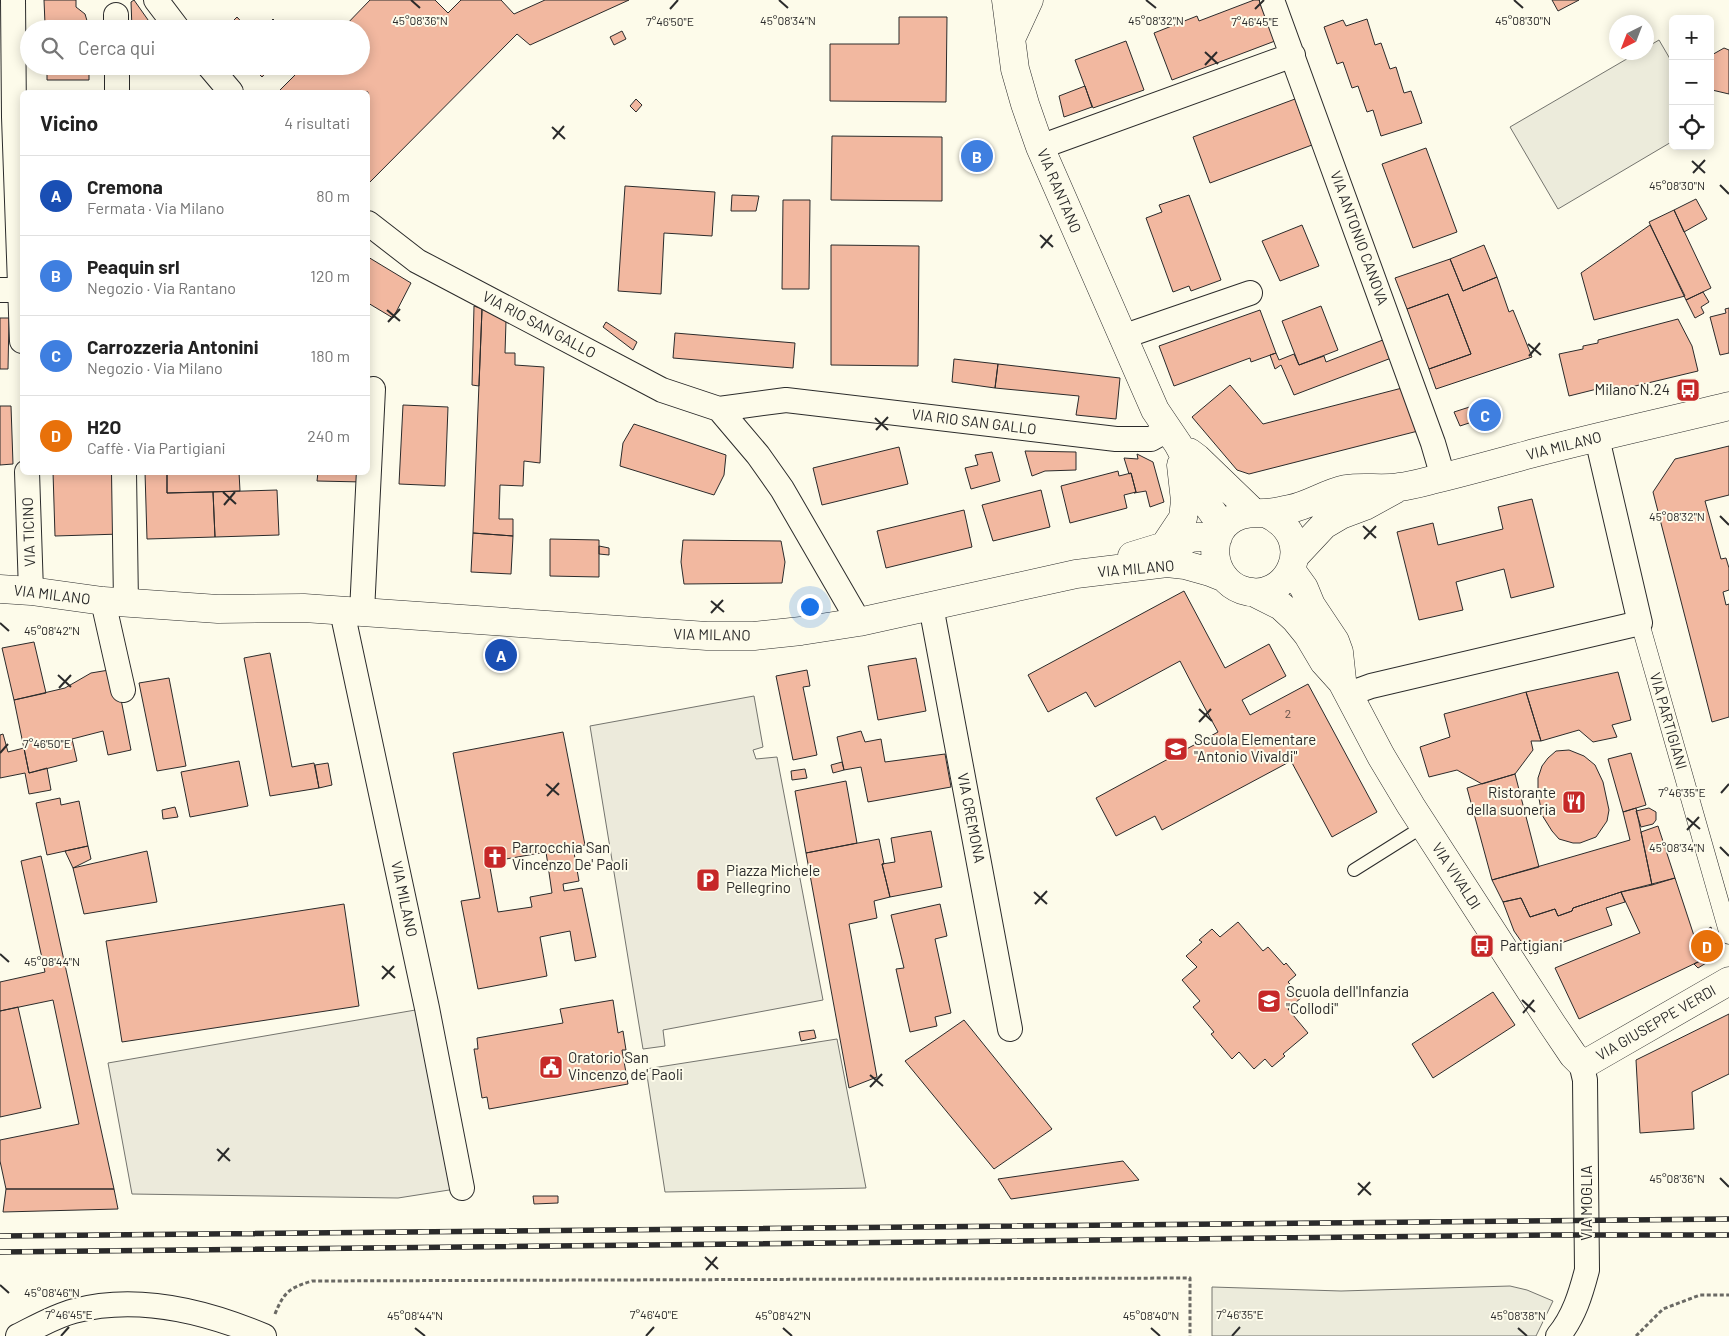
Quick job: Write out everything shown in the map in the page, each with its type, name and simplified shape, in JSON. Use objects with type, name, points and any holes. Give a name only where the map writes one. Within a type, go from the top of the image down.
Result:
[{"type":"street","points":[[13,0],[7,117],[10,290],[20,332]]},
{"type":"street","points":[[156,0],[171,20]]},
{"type":"street","name":"VIA RANTANO","points":[[988,0],[1010,40]]},
{"type":"street","name":"VIA RANTANO","points":[[1006,0],[1015,69],[1040,147],[1155,410],[1189,464],[1220,532]]},
{"type":"street","points":[[1010,40],[1029,0]]},
{"type":"street","name":"VIA ANTONIO CANOVA","points":[[1272,0],[1433,443],[1443,477]]},
{"type":"street","points":[[1040,147],[1293,55]]},
{"type":"street","points":[[117,75],[117,90]]},
{"type":"street","points":[[217,75],[229,90]]},
{"type":"street","name":"VIA RIO SAN GALLO","points":[[370,225],[418,261],[662,390],[719,409],[786,400],[1116,439],[1172,437]]},
{"type":"street","points":[[1122,337],[1250,293]]},
{"type":"street","points":[[370,421],[373,389]]},
{"type":"street","name":"VIA MILANO","points":[[0,589],[115,602],[218,609],[304,608],[707,636],[754,636],[801,632],[859,622],[1076,574],[1165,545],[1220,532],[1232,519],[1242,514],[1310,504],[1328,494],[1346,489],[1399,488],[1729,406]]},
{"type":"street","points":[[719,409],[758,455],[782,489],[859,622]]},
{"type":"street","points":[[1165,545],[1183,518],[1185,501],[1172,437]]},
{"type":"street","name":"VIA RANTANO","points":[[1172,437],[1259,513]]},
{"type":"street","name":"VIA PARTIGIANI","points":[[1597,438],[1640,623],[1729,935]]},
{"type":"street","name":"VIA TICINO","points":[[27,475],[30,591]]},
{"type":"street","points":[[115,602],[124,475]]},
{"type":"street","points":[[352,612],[365,475]]},
{"type":"street","name":"VIA MILANO","points":[[1076,574],[1176,564],[1210,572],[1224,578],[1242,590],[1253,592],[1266,591],[1278,585],[1287,576],[1293,563],[1324,526],[1341,515],[1365,506],[1399,488]]},
{"type":"street","points":[[1259,513],[1275,518],[1290,533],[1294,543],[1293,563]]},
{"type":"street","points":[[1220,532],[1215,549],[1215,560],[1224,578]]},
{"type":"street","name":"VIA VIVALDI","points":[[1293,563],[1311,605],[1339,652],[1345,688]]},
{"type":"street","name":"VIA VIVALDI","points":[[1253,592],[1281,606],[1295,618],[1324,662],[1345,688],[1381,756],[1424,826],[1552,1024],[1573,1055],[1581,1063]]},
{"type":"street","name":"VIA MILANO","points":[[115,602],[123,690]]},
{"type":"street","name":"VIA CREMONA","points":[[931,606],[1010,1030]]},
{"type":"street","name":"VIA MILANO","points":[[352,612],[462,1188]]},
{"type":"street","points":[[1345,688],[1371,686],[1640,623]]},
{"type":"street","name":"VIA GIUSEPPE VERDI","points":[[1581,1063],[1590,1061],[1729,981]]},
{"type":"street","name":"VIA MOGLIA","points":[[1558,1336],[1572,1315],[1588,1270],[1585,1080],[1581,1063]]},
{"type":"street","points":[[18,1336],[50,1329],[72,1311],[104,1305],[129,1304],[163,1307],[231,1322],[268,1327]]},
{"type":"lane","points":[[1354,870],[1424,826]]},
{"type":"path","points":[[268,1327],[281,1300],[293,1287],[312,1281],[1190,1278],[1190,1336]]},
{"type":"path","points":[[1636,1336],[1664,1309],[1700,1295],[1729,1294]]},
{"type":"shaded area","points":[[1659,40],[1669,57],[1669,143],[1558,209],[1510,127],[1625,60],[1654,60],[1654,43]]},
{"type":"shaded area","name":"Piazza Michele Pellegrino","points":[[754,696],[763,747],[753,750],[756,759],[777,757],[823,1000],[663,1030],[665,1046],[643,1049],[590,726]]},
{"type":"shaded area","points":[[427,1008],[462,1188],[398,1198],[132,1194],[108,1063]]},
{"type":"shaded area","points":[[837,1039],[866,1188],[665,1192],[646,1069]]},
{"type":"shaded area","points":[[1510,1286],[1527,1290],[1553,1301],[1536,1336],[1212,1336],[1212,1287],[1341,1291]]},
{"type":"building","points":[[44,0],[76,0],[76,7],[85,14],[87,20],[45,20]]},
{"type":"building","points":[[134,0],[148,20],[132,20],[131,2]]},
{"type":"building","points":[[370,0],[435,0],[448,13],[461,0],[501,0],[514,14],[545,0],[629,0],[530,45],[517,34],[370,182],[370,90],[280,90],[295,75],[370,75],[370,20],[351,20]]},
{"type":"building","points":[[1254,0],[1259,0],[1275,41],[1172,80],[1154,33],[1197,16],[1199,21]]},
{"type":"building","points":[[1552,0],[1579,0],[1558,11]]},
{"type":"building","points":[[899,17],[947,17],[946,102],[830,101],[830,44],[899,44]]},
{"type":"building","points":[[1367,19],[1375,45],[1381,43],[1390,69],[1396,67],[1404,93],[1411,91],[1422,123],[1381,136],[1373,110],[1367,112],[1358,86],[1352,88],[1343,62],[1337,64],[1324,27],[1343,20],[1346,26]]},
{"type":"building","points":[[622,31],[626,39],[614,45],[610,37]]},
{"type":"building","points":[[1126,41],[1144,90],[1093,108],[1075,60]]},
{"type":"building","points":[[1724,48],[1729,50],[1729,94],[1714,90],[1714,54]]},
{"type":"building","points":[[47,75],[89,75],[89,80],[47,80]]},
{"type":"building","points":[[1085,86],[1092,107],[1064,117],[1059,96]]},
{"type":"building","points":[[636,99],[642,105],[636,112],[630,106]]},
{"type":"building","points":[[1295,99],[1312,145],[1210,183],[1193,137]]},
{"type":"building","points":[[832,136],[942,137],[942,201],[831,200]]},
{"type":"building","points":[[1426,148],[1457,232],[1413,248],[1382,164]]},
{"type":"building","points":[[625,186],[715,192],[712,236],[664,233],[661,294],[618,291]]},
{"type":"building","points":[[732,195],[759,196],[756,211],[731,211]]},
{"type":"building","points":[[1189,195],[1221,280],[1191,291],[1189,286],[1173,292],[1146,218],[1162,212],[1159,205]]},
{"type":"building","points":[[1696,199],[1707,219],[1684,232],[1674,210]]},
{"type":"building","points":[[783,200],[810,200],[809,289],[782,289]]},
{"type":"building","points":[[1674,210],[1711,288],[1686,300],[1649,222]]},
{"type":"building","points":[[1302,225],[1319,266],[1280,281],[1262,241]]},
{"type":"building","points":[[1650,225],[1685,296],[1594,320],[1581,273]]},
{"type":"building","points":[[831,245],[919,246],[918,366],[831,365]]},
{"type":"building","points":[[1484,245],[1497,277],[1463,291],[1450,259]]},
{"type":"building","points":[[370,258],[411,283],[393,318],[370,304]]},
{"type":"building","points":[[1450,259],[1463,291],[1497,277],[1509,312],[1513,310],[1532,357],[1436,389],[1429,369],[1471,354],[1448,294],[1407,309],[1395,278]]},
{"type":"building","points":[[1703,292],[1709,302],[1701,307],[1704,313],[1695,318],[1686,300]]},
{"type":"building","points":[[1448,294],[1471,354],[1429,369],[1407,309]]},
{"type":"building","points":[[474,306],[482,309],[479,386],[472,385]]},
{"type":"building","points":[[1321,306],[1338,350],[1299,365],[1282,321]]},
{"type":"building","points":[[1729,308],[1729,353],[1720,355],[1710,317],[1726,313],[1725,309]]},
{"type":"building","points":[[482,309],[506,321],[505,353],[515,353],[515,365],[544,367],[540,463],[524,461],[523,486],[500,485],[499,519],[513,519],[513,536],[473,533]]},
{"type":"building","points":[[1260,310],[1276,353],[1251,362],[1250,358],[1174,386],[1159,346]]},
{"type":"building","points":[[0,318],[9,318],[8,369],[0,369]]},
{"type":"building","points":[[1678,319],[1692,346],[1698,371],[1610,392],[1609,386],[1569,396],[1559,354],[1583,349],[1583,346],[1598,343],[1598,340]]},
{"type":"building","points":[[606,322],[637,342],[633,350],[603,327]]},
{"type":"building","points":[[675,333],[795,343],[793,368],[673,358]]},
{"type":"building","points":[[1388,338],[1394,357],[1294,395],[1281,365],[1275,369],[1270,355],[1276,353],[1279,360],[1294,354],[1299,365],[1324,356],[1326,362]]},
{"type":"building","points":[[954,359],[998,364],[995,388],[952,382]]},
{"type":"building","points":[[998,364],[1120,378],[1116,419],[1076,415],[1079,396],[995,388]]},
{"type":"building","points":[[1230,385],[1263,424],[1406,387],[1418,431],[1249,474],[1237,470],[1192,417]]},
{"type":"building","points":[[1482,403],[1487,417],[1460,426],[1454,412]]},
{"type":"building","points":[[403,405],[448,407],[445,486],[399,484]]},
{"type":"building","points":[[0,406],[11,406],[13,464],[0,465]]},
{"type":"building","points":[[634,424],[726,455],[724,475],[714,495],[620,466],[623,443]]},
{"type":"building","points":[[1729,446],[1729,495],[1705,501],[1721,559],[1726,558],[1729,568],[1729,590],[1723,592],[1726,605],[1729,604],[1729,717],[1712,722],[1653,492],[1675,459]]},
{"type":"building","points":[[899,447],[908,484],[822,505],[813,468]]},
{"type":"building","points":[[1025,451],[1076,452],[1076,470],[1045,471],[1032,476]]},
{"type":"building","points":[[992,452],[1000,481],[971,489],[965,468],[978,465],[975,455]]},
{"type":"building","points":[[1137,454],[1153,462],[1164,502],[1150,507],[1146,491],[1134,493],[1136,492],[1131,473],[1129,474],[1124,458],[1138,459]]},
{"type":"building","points":[[1118,471],[1119,476],[1131,473],[1136,492],[1124,495],[1127,508],[1070,523],[1061,486]]},
{"type":"building","points":[[53,475],[120,475],[121,534],[55,536]]},
{"type":"building","points":[[145,475],[167,475],[167,493],[213,492],[215,537],[147,539]]},
{"type":"building","points":[[167,475],[239,475],[240,491],[167,493]]},
{"type":"building","points":[[318,475],[364,475],[363,482],[317,481]]},
{"type":"building","points":[[277,490],[279,535],[215,537],[213,492]]},
{"type":"building","points":[[1041,490],[1050,527],[993,541],[982,505]]},
{"type":"building","points":[[1532,499],[1554,587],[1511,598],[1504,569],[1456,582],[1463,610],[1419,620],[1397,532],[1433,523],[1438,545],[1503,529],[1498,507]]},
{"type":"building","points":[[964,510],[972,547],[886,568],[877,531]]},
{"type":"building","points":[[473,533],[513,536],[511,574],[471,572]]},
{"type":"building","points":[[550,539],[599,540],[599,577],[550,576]]},
{"type":"building","points":[[683,540],[781,541],[785,562],[782,583],[684,584],[681,562]]},
{"type":"building","points":[[599,546],[609,548],[609,555],[599,554]]},
{"type":"building","name":"Scuola Elementare \"Antonio Vivaldi\"","points":[[1184,591],[1225,668],[1269,644],[1286,676],[1242,700],[1250,715],[1308,684],[1377,812],[1332,837],[1291,761],[1162,830],[1155,816],[1116,836],[1096,798],[1218,732],[1180,661],[1095,707],[1086,692],[1048,712],[1028,675]]},
{"type":"building","points":[[34,642],[46,693],[14,700],[2,648]]},
{"type":"building","points":[[270,653],[292,767],[314,763],[319,788],[270,796],[244,658]]},
{"type":"building","points":[[916,658],[926,711],[878,720],[868,666]]},
{"type":"building","points":[[115,669],[131,750],[108,755],[103,731],[72,739],[77,761],[29,773],[14,700],[65,688],[91,673]]},
{"type":"building","points":[[807,670],[810,686],[803,687],[817,755],[793,760],[776,676]]},
{"type":"building","points":[[1618,672],[1631,720],[1612,725],[1617,737],[1593,742],[1579,730],[1541,741],[1526,692]]},
{"type":"building","points":[[169,678],[186,766],[157,771],[139,683]]},
{"type":"building","points":[[1526,692],[1541,741],[1531,741],[1533,750],[1515,774],[1482,784],[1457,770],[1429,777],[1420,747],[1450,737],[1444,714]]},
{"type":"building","points":[[861,731],[865,742],[881,739],[885,762],[945,754],[951,787],[868,802],[861,767],[844,770],[837,737]]},
{"type":"building","name":"Parrocchia San Vincenzo De' Paoli","points":[[563,732],[585,845],[573,847],[579,881],[563,884],[564,891],[582,888],[596,957],[575,961],[570,931],[540,937],[547,976],[478,989],[461,901],[480,898],[453,753]],"holes":[[[546,852],[552,893],[530,897],[532,907],[498,912],[489,862]]]},
{"type":"building","points":[[3,734],[8,752],[24,748],[29,773],[47,768],[51,790],[29,794],[25,773],[0,778],[0,735]]},
{"type":"building","name":"Ristorante della suoneria","points":[[1569,750],[1584,756],[1595,765],[1603,782],[1609,810],[1607,821],[1596,837],[1580,843],[1559,839],[1552,831],[1542,815],[1538,793],[1538,778],[1542,766],[1556,751]]},
{"type":"building","points":[[1631,753],[1646,805],[1623,812],[1608,759]]},
{"type":"building","points":[[239,761],[248,806],[190,817],[181,772]]},
{"type":"building","points":[[842,762],[844,770],[833,773],[831,765]]},
{"type":"building","points":[[328,763],[332,785],[319,788],[315,765]]},
{"type":"building","points":[[805,769],[807,778],[792,780],[791,771]]},
{"type":"building","points":[[1515,774],[1539,867],[1492,880],[1467,788]]},
{"type":"building","points":[[846,781],[857,843],[806,853],[795,791]]},
{"type":"building","points":[[60,798],[61,805],[79,801],[88,846],[47,855],[36,803]]},
{"type":"building","points":[[175,807],[178,817],[163,819],[162,810]]},
{"type":"building","points":[[1636,808],[1652,885],[1621,892],[1573,908],[1572,911],[1558,916],[1555,909],[1530,917],[1521,898],[1503,902],[1492,880],[1630,840],[1623,812]]},
{"type":"building","points":[[1649,808],[1656,812],[1656,820],[1653,824],[1641,827],[1636,811]]},
{"type":"building","points":[[1658,826],[1675,878],[1652,885],[1641,832]]},
{"type":"building","points":[[931,831],[942,887],[890,897],[882,864],[895,862],[891,838]]},
{"type":"building","points":[[879,839],[884,864],[882,864],[890,897],[874,901],[877,918],[849,924],[877,1077],[849,1088],[806,853]]},
{"type":"building","points":[[88,846],[91,859],[73,868],[65,851]]},
{"type":"building","points":[[147,851],[157,902],[84,914],[73,868]]},
{"type":"building","points":[[41,856],[114,1189],[6,1189],[0,1161],[0,1140],[79,1124],[53,1000],[0,1011],[0,982],[45,972],[21,861]]},
{"type":"building","points":[[1675,878],[1702,960],[1579,1019],[1555,968],[1640,933],[1621,892]]},
{"type":"building","points":[[1621,892],[1625,902],[1606,908],[1612,925],[1530,954],[1514,931],[1503,902],[1521,898],[1530,917],[1555,909],[1558,916],[1572,911],[1573,908]]},
{"type":"building","points":[[344,904],[359,1006],[122,1042],[106,941]]},
{"type":"building","points":[[940,904],[947,936],[935,939],[951,1013],[935,1017],[937,1026],[910,1032],[896,969],[904,968],[891,915]]},
{"type":"building","points":[[1238,922],[1263,951],[1268,947],[1284,965],[1286,963],[1296,975],[1288,982],[1302,997],[1288,1009],[1308,1033],[1283,1054],[1285,1056],[1272,1067],[1265,1059],[1254,1069],[1239,1052],[1232,1059],[1211,1034],[1214,1032],[1193,1007],[1200,1001],[1182,980],[1197,967],[1186,956],[1202,942],[1199,940],[1212,929],[1220,937]]},
{"type":"building","points":[[1711,927],[1719,955],[1698,968],[1694,964],[1702,960],[1695,937]]},
{"type":"building","points":[[1493,992],[1515,1025],[1433,1078],[1412,1044]]},
{"type":"building","name":"Oratorio San Vincenzo de' Paoli","points":[[613,1000],[618,1033],[623,1031],[626,1050],[622,1050],[628,1084],[489,1109],[487,1097],[482,1098],[474,1049],[478,1049],[477,1038],[563,1023],[560,1009]]},
{"type":"building","points":[[18,1007],[41,1108],[0,1117],[0,1011]]},
{"type":"building","points":[[1729,1014],[1729,1074],[1692,1092],[1694,1129],[1640,1133],[1636,1060]]},
{"type":"building","points":[[964,1020],[1052,1129],[994,1169],[905,1061]]},
{"type":"building","points":[[814,1030],[816,1038],[801,1041],[799,1032]]},
{"type":"building","points":[[1123,1161],[1139,1180],[1011,1199],[998,1179]]},
{"type":"building","points":[[6,1189],[114,1189],[118,1209],[3,1212]]},
{"type":"building","points":[[533,1196],[558,1196],[558,1203],[534,1204]]},
{"type":"railway","points":[[0,1236],[1729,1219]]},
{"type":"railway","points":[[0,1252],[1556,1235],[1729,1235]]},
{"type":"place","name":"Peaquin srl","points":[[977,156]]},
{"type":"place","name":"Milano N.24","points":[[1688,390]]},
{"type":"place","name":"Carrozzeria Antonini","points":[[1485,415]]},
{"type":"place","name":"Cremona","points":[[501,655]]},
{"type":"place","name":"Scuola Elementare \"Antonio Vivaldi\"","points":[[1176,749]]},
{"type":"place","name":"Ristorante della suoneria","points":[[1574,802]]},
{"type":"place","name":"Parrocchia San Vincenzo De' Paoli","points":[[495,857]]},
{"type":"place","name":"Piazza Michele Pellegrino","points":[[708,880]]},
{"type":"place","name":"Partigiani","points":[[1482,946]]},
{"type":"place","name":"H2O","points":[[1707,946]]},
{"type":"place","name":"Scuola dell'Infanzia \"Collodi\"","points":[[1269,1001]]},
{"type":"place","name":"Oratorio San Vincenzo de' Paoli","points":[[551,1067]]}]
